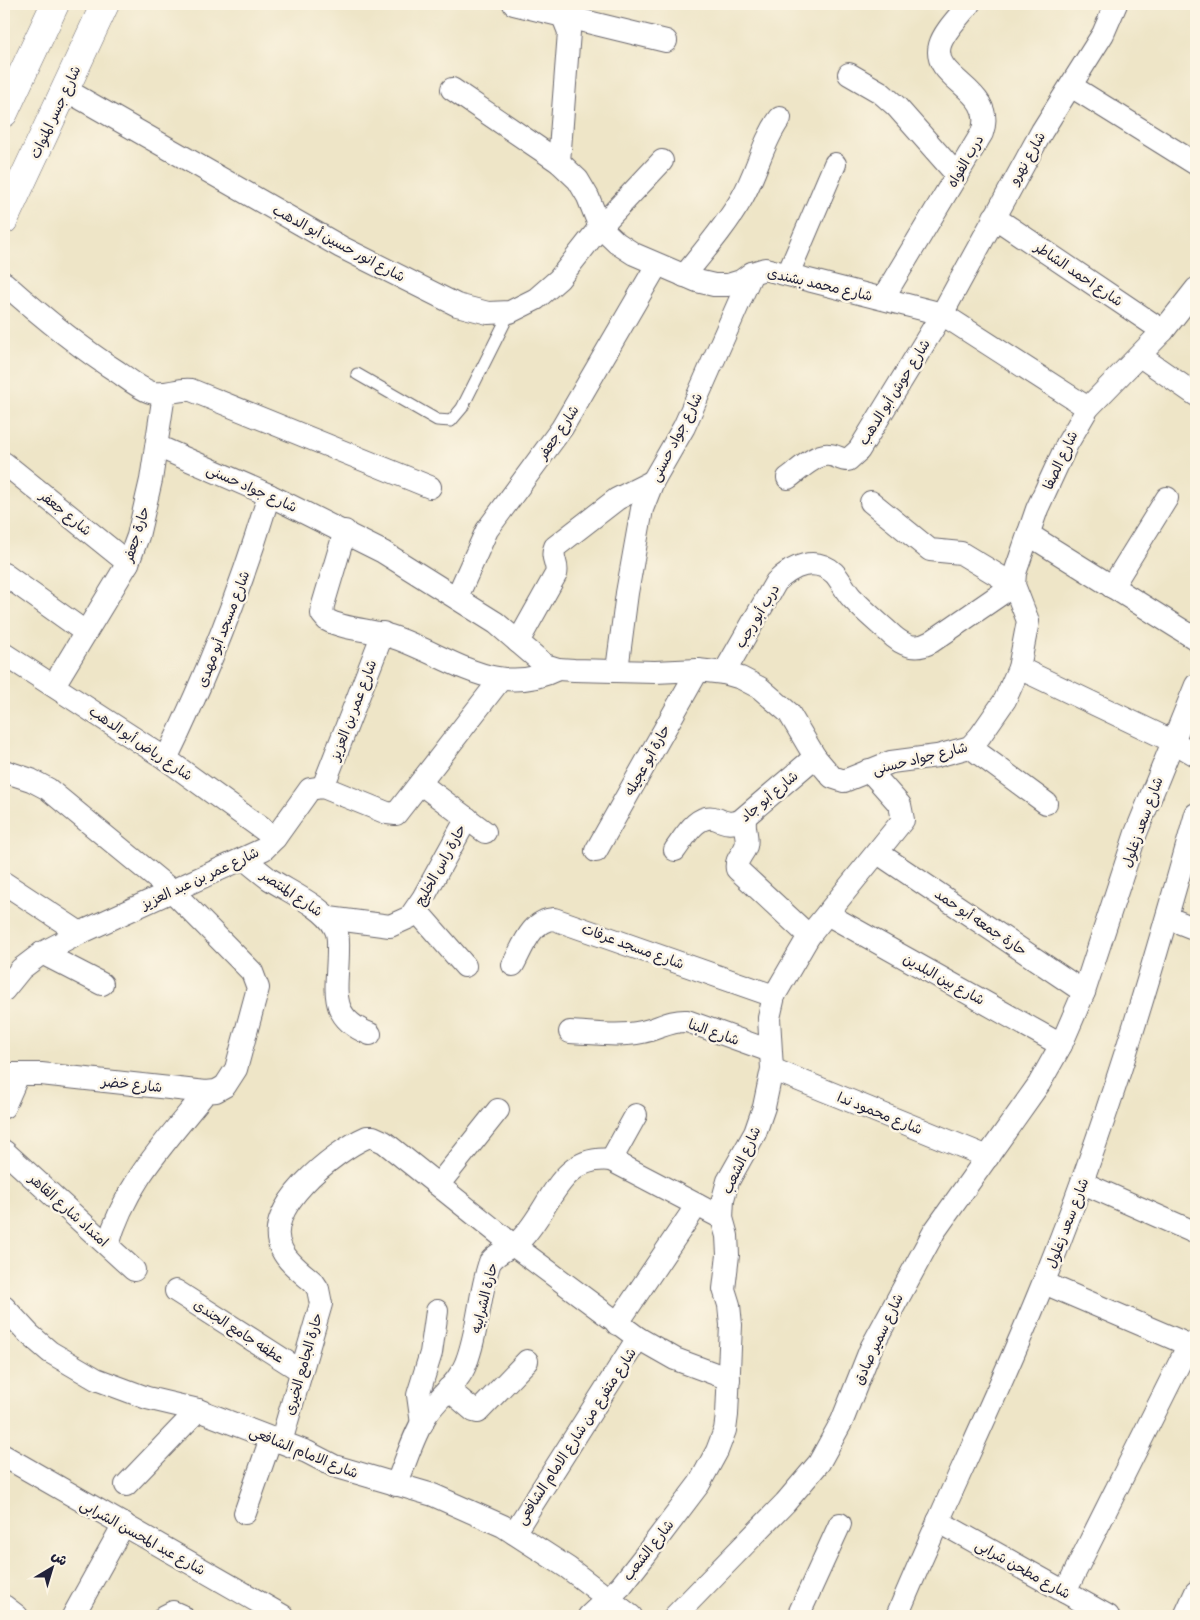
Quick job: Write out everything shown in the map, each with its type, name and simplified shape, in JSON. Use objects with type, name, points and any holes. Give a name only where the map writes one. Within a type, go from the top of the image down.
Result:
[{"type":"street","points":[[4,113],[55,4]]},
{"type":"street","name":"شارع جسر المنوات","points":[[4,220],[105,4]]},
{"type":"street","points":[[514,4],[561,9],[666,41]]},
{"type":"street","name":"درب الفواه","points":[[883,298],[957,176],[986,124],[982,105],[941,61],[940,46],[969,4]]},
{"type":"street","name":"شارع نهرو","points":[[942,314],[1042,131],[1103,34],[1116,4]]},
{"type":"street","points":[[559,162],[569,32],[561,9]]},
{"type":"street","points":[[849,74],[880,92],[896,106],[957,176]]},
{"type":"street","points":[[1071,86],[1196,164]]},
{"type":"street","name":"شارع محمد بشندى","points":[[452,89],[559,162],[578,180],[588,197],[600,227],[617,243],[657,265],[697,281],[728,285],[742,280],[752,272],[765,269],[942,314],[1088,408]]},
{"type":"street","name":"شارع انور حسين أبو الدهب","points":[[66,90],[341,247],[457,305],[488,313],[510,312],[536,298],[559,279],[600,227],[662,161]]},
{"type":"street","points":[[684,276],[731,215],[742,197],[767,136],[780,118]]},
{"type":"street","points":[[788,274],[835,164]]},
{"type":"street","name":"شارع احمد الشاطر","points":[[994,217],[1163,331]]},
{"type":"street","name":"شارع جعفر","points":[[457,597],[487,530],[562,428],[657,265]]},
{"type":"street","name":"شارع جواد حسنى","points":[[617,670],[642,509],[653,480],[684,427],[752,272]]},
{"type":"street","points":[[4,283],[105,364],[151,392],[164,394],[184,389],[191,390],[430,486]]},
{"type":"street","name":"شارع الصفا","points":[[1014,584],[1015,573],[1028,534],[1067,444],[1088,408],[1163,331],[1196,289]]},
{"type":"street","name":"شارع حوش أبو الدهب","points":[[788,478],[825,454],[842,460],[852,458],[942,314]]},
{"type":"street","points":[[1140,356],[1196,395]]},
{"type":"street","name":"حارة جعفر","points":[[54,685],[128,563],[146,509],[164,394]]},
{"type":"street","name":"شارع جواد حسنى","points":[[157,446],[345,531],[420,573],[496,623],[545,665],[558,669],[655,672],[698,670],[724,673],[754,684],[789,713],[815,757],[832,777],[838,780],[850,779],[891,762],[937,756],[970,747],[1005,700],[1019,668]]},
{"type":"street","name":"شارع جعفر","points":[[4,463],[128,563]]},
{"type":"street","points":[[518,642],[556,574],[557,567],[552,556],[555,547],[616,499],[653,480]]},
{"type":"street","name":"شارع مسجد أبو مهدى","points":[[166,759],[191,708],[221,638],[250,558],[269,495]]},
{"type":"street","points":[[1112,587],[1167,498]]},
{"type":"street","points":[[871,502],[930,550],[961,553],[1014,584],[1028,621],[1019,668],[1172,741],[1196,755]]},
{"type":"street","name":"شارع جواد حسنى","points":[[345,531],[323,605],[322,614],[331,622],[383,633],[410,642],[472,670],[500,680],[520,681],[540,678],[558,669]]},
{"type":"street","points":[[1028,534],[1196,640]]},
{"type":"street","name":"درب أبو رجب","points":[[724,673],[776,582],[788,570],[803,564],[819,565],[833,572],[849,596],[894,638],[901,643],[916,648],[931,642],[1014,584]]},
{"type":"street","points":[[4,574],[85,632]]},
{"type":"street","name":"شارع عمر بن العزيز","points":[[323,787],[383,633]]},
{"type":"street","name":"شارع رياض أبو الدهب","points":[[4,654],[166,759],[275,838]]},
{"type":"street","name":"حارة أبو عجيله","points":[[596,851],[698,670]]},
{"type":"street","points":[[323,787],[392,814],[401,810],[500,680]]},
{"type":"street","name":"شارع سعد زغلول","points":[[1061,1045],[1084,992],[1136,833],[1196,685]]},
{"type":"street","points":[[970,747],[1046,803]]},
{"type":"street","name":"شارع أبو جاد","points":[[675,850],[698,822],[714,818],[728,823],[735,823],[746,817],[815,757]]},
{"type":"street","name":"شارع الشعب","points":[[589,1616],[608,1598],[643,1558],[699,1484],[725,1430],[731,1325],[729,1305],[724,1289],[728,1255],[727,1236],[722,1218],[723,1199],[728,1181],[755,1133],[764,1107],[771,1060],[769,1018],[774,996],[809,936],[901,825],[904,815],[900,805],[869,770]]},
{"type":"street","points":[[4,771],[31,780],[48,789],[172,891],[252,972],[258,988],[236,1069],[225,1086],[216,1092],[206,1092],[136,1179],[119,1211],[108,1246]]},
{"type":"street","points":[[421,784],[484,832]]},
{"type":"street","name":"شارع عمر بن عبد العزيز","points":[[4,990],[22,969],[42,954],[80,933],[264,849],[275,838],[310,789],[323,787]]},
{"type":"street","name":"شارع سعد زغلول","points":[[897,1616],[1044,1283],[1083,1182],[1168,918],[1191,854],[1196,814]]},
{"type":"street","points":[[746,817],[744,826],[747,843],[736,863],[737,869],[809,936]]},
{"type":"street","name":"حارة راس الخليج","points":[[329,918],[390,926],[401,923],[416,910],[467,818]]},
{"type":"street","name":"حارة جمعه أبو حمد","points":[[878,853],[1084,992]]},
{"type":"street","name":"شارع المنتصر","points":[[244,859],[329,918],[336,929],[338,939],[336,1000],[340,1012],[348,1022],[370,1034]]},
{"type":"street","points":[[4,883],[80,933]]},
{"type":"street","points":[[416,910],[465,966]]},
{"type":"street","name":"شارع بين البلدين","points":[[827,914],[1061,1045]]},
{"type":"street","points":[[1168,918],[1196,929]]},
{"type":"street","name":"شارع مسجد عرفات","points":[[513,965],[535,926],[554,919],[774,996]]},
{"type":"street","points":[[42,954],[102,984]]},
{"type":"street","name":"شارع البنا","points":[[570,1032],[631,1034],[677,1020],[687,1022],[771,1060]]},
{"type":"street","name":"شارع سمير صادق","points":[[675,1616],[785,1503],[833,1442],[871,1348],[900,1291],[934,1232],[1039,1084],[1061,1045]]},
{"type":"street","name":"شارع محمود ندا","points":[[771,1060],[988,1157]]},
{"type":"street","points":[[4,1107],[11,1074]]},
{"type":"street","name":"شارع خضر","points":[[11,1074],[41,1074],[206,1092]]},
{"type":"street","points":[[498,1110],[438,1184],[513,1245],[617,1324],[675,1358],[729,1379]]},
{"type":"street","points":[[636,1115],[611,1160],[722,1218]]},
{"type":"street","name":"حارة الجامع الخيرى","points":[[244,1513],[276,1440],[301,1371],[321,1304],[321,1297],[314,1283],[281,1250],[278,1237],[280,1223],[288,1202],[303,1183],[321,1167],[362,1140],[373,1137],[384,1142],[438,1184]]},
{"type":"street","name":"امتداد شارع القاهر","points":[[4,1151],[134,1270]]},
{"type":"street","name":"حارة الشرابيه","points":[[396,1485],[422,1424],[457,1380],[467,1362],[478,1321],[490,1262],[494,1257],[513,1245],[532,1225],[575,1166],[598,1158],[611,1160]]},
{"type":"street","points":[[1083,1182],[1196,1234]]},
{"type":"street","points":[[617,1324],[697,1205]]},
{"type":"street","points":[[1044,1283],[1193,1346],[1065,1592]]},
{"type":"street","name":"عطفه جامع الجندى","points":[[176,1290],[301,1371]]},
{"type":"street","name":"شارع الامام الشافعى","points":[[4,1307],[29,1334],[50,1352],[96,1379],[147,1398],[198,1410],[276,1440],[334,1466],[433,1495],[469,1509],[514,1533],[568,1568],[631,1616]]},
{"type":"street","points":[[422,1424],[418,1395],[431,1353],[437,1311]]},
{"type":"street","name":"شارع متفرع من شارع الامام الشافعى","points":[[514,1533],[638,1338]]},
{"type":"street","points":[[448,1389],[474,1411],[478,1412],[527,1361]]},
{"type":"street","points":[[126,1485],[198,1410]]},
{"type":"street","name":"شارع عبد المحسن الشرابى","points":[[4,1456],[63,1492],[124,1524],[283,1616]]},
{"type":"street","name":"شارع مطحن شرابى","points":[[938,1521],[1108,1616]]},
{"type":"street","points":[[73,1616],[124,1524]]},
{"type":"street","points":[[798,1616],[840,1524]]},
{"type":"street","points":[[1185,1616],[1196,1592]]},
{"type":"street","points":[[4,1606],[17,1616]]},
{"type":"street","points":[[165,1616],[174,1612],[182,1616]]},
{"type":"lane","points":[[357,374],[437,420],[451,420],[462,408],[510,312]]}]
